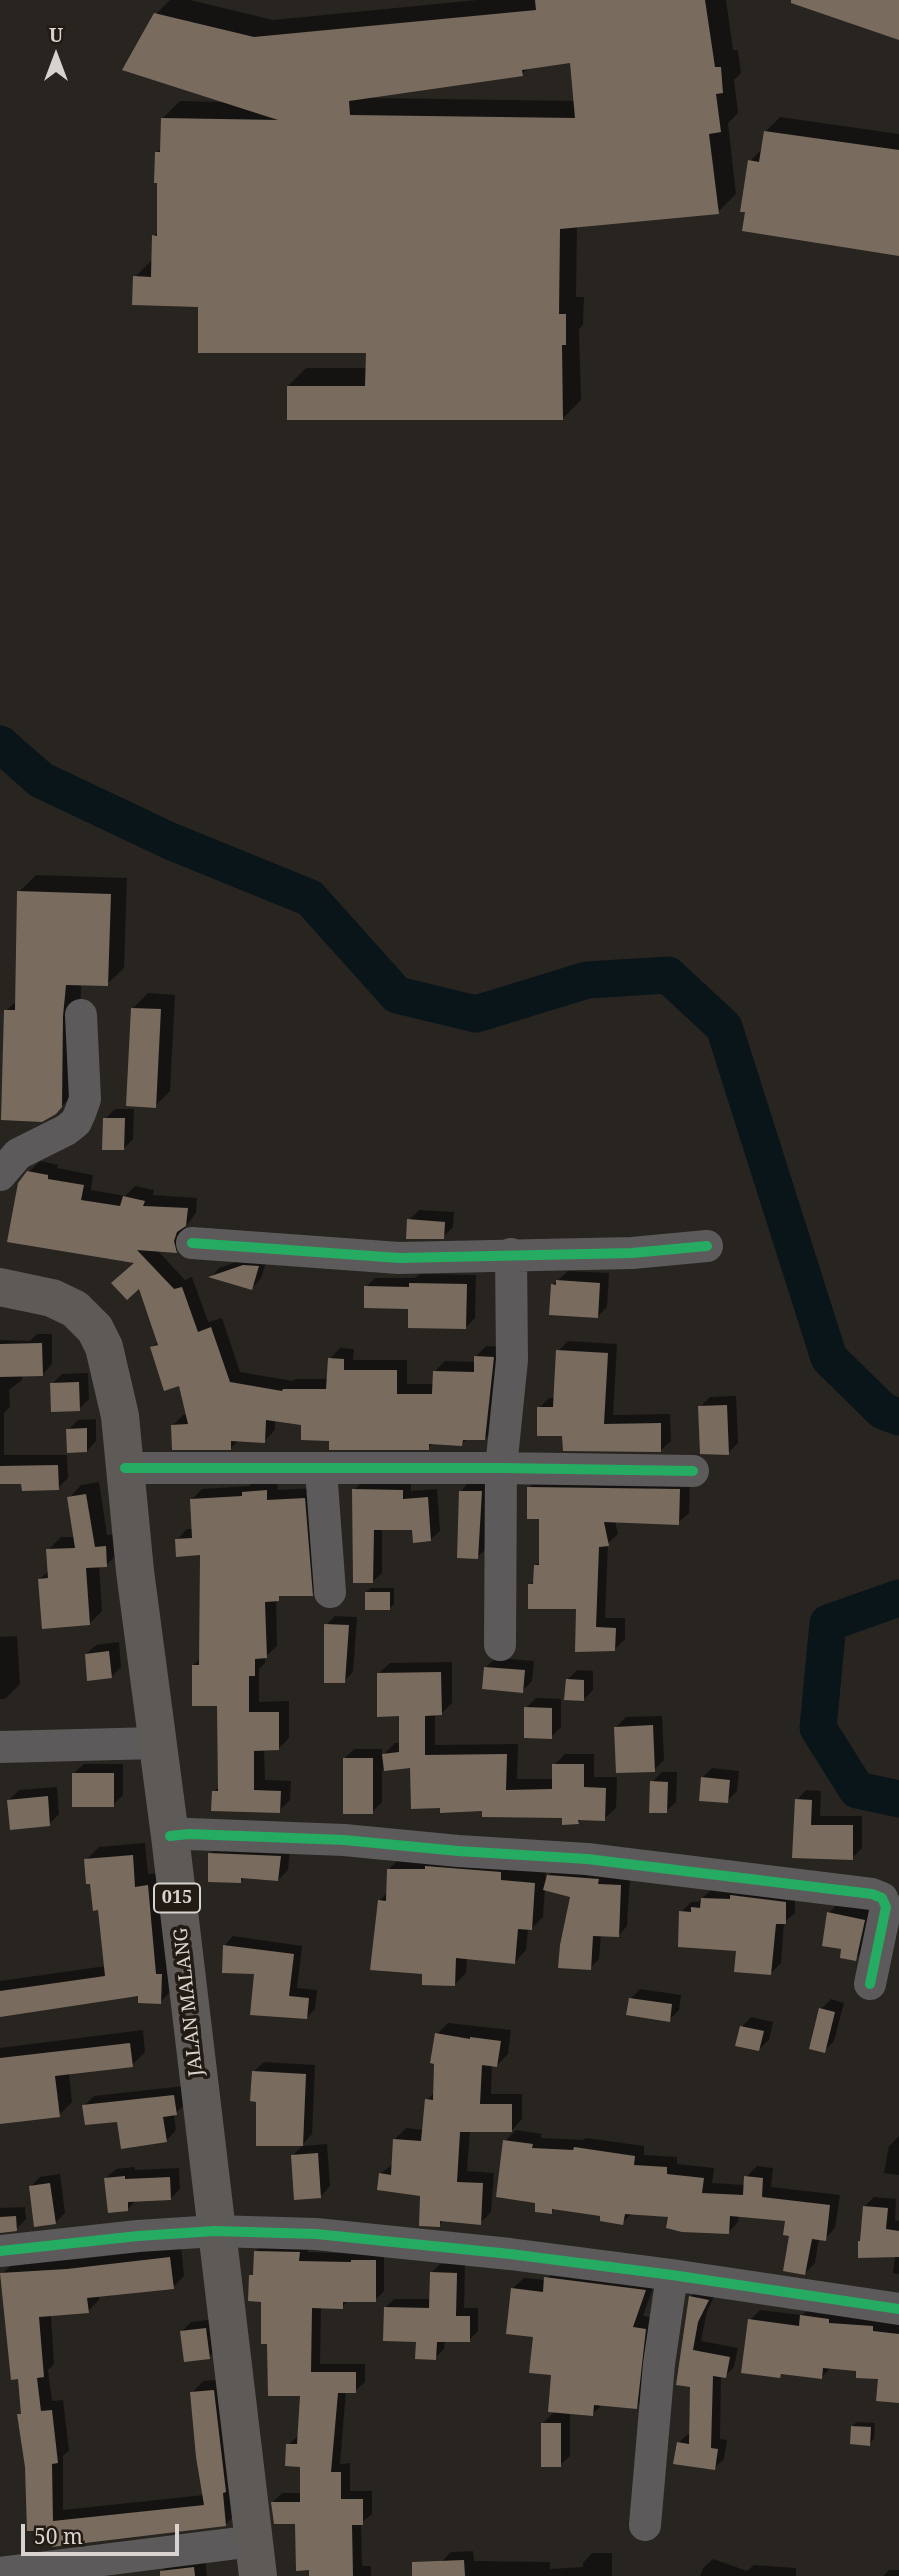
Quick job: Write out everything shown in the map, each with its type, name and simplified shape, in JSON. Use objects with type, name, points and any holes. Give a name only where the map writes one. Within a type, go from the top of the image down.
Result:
[{"type":"main road","name":"JALAN MALANG","points":[[0,1287],[52,1298],[75,1308],[94,1329],[104,1347],[120,1416],[135,1571],[170,1836],[256,2558]]},
{"type":"street","points":[[0,1175],[18,1154],[66,1130],[76,1122],[85,1098],[81,1015]]},
{"type":"street","points":[[192,1243],[400,1258],[632,1253],[707,1246]]},
{"type":"street","points":[[500,1646],[501,1468],[512,1360],[511,1254]]},
{"type":"street","points":[[125,1468],[693,1471]]},
{"type":"street","points":[[321,1470],[330,1592]]},
{"type":"street","points":[[0,1747],[157,1743]]},
{"type":"street","points":[[170,1836],[189,1834],[344,1840],[587,1859],[872,1894],[882,1898],[886,1907],[870,1984]]},
{"type":"street","points":[[0,2251],[138,2236],[215,2231],[316,2234],[672,2274],[899,2309]]},
{"type":"street","points":[[645,2525],[659,2364],[672,2274]]},
{"type":"street","points":[[0,2573],[256,2558]]},
{"type":"building","points":[[535,0],[705,0],[715,67],[721,67],[723,93],[716,94],[721,132],[709,134],[719,214],[560,229],[559,314],[566,314],[566,345],[562,345],[563,420],[287,420],[287,386],[365,386],[366,353],[198,353],[198,307],[132,305],[133,276],[151,277],[152,235],[157,236],[155,152],[160,152],[161,118],[278,120],[122,70],[154,13],[254,37],[536,10]],"holes":[[[570,63],[575,118],[350,115],[349,101],[523,76],[522,70]]]},
{"type":"building","points":[[791,0],[899,0],[899,40],[791,3]]},
{"type":"building","points":[[764,131],[899,150],[899,256],[742,231],[745,212],[740,212],[748,160],[759,162]]},
{"type":"building","points":[[17,891],[111,894],[108,986],[66,985],[62,1107],[42,1122],[1,1120],[4,1010],[15,1010]]},
{"type":"building","points":[[131,1008],[161,1009],[156,1108],[126,1106]]},
{"type":"building","points":[[103,1118],[125,1118],[124,1150],[102,1150]]},
{"type":"building","points":[[27,1171],[48,1175],[48,1179],[84,1185],[81,1200],[120,1206],[123,1196],[145,1201],[143,1206],[188,1208],[186,1226],[177,1232],[174,1241],[177,1253],[137,1250],[174,1289],[182,1287],[198,1332],[211,1327],[230,1382],[282,1391],[326,1389],[328,1358],[344,1359],[344,1370],[397,1370],[397,1394],[432,1394],[433,1371],[474,1372],[474,1356],[494,1357],[485,1440],[463,1440],[462,1446],[429,1444],[429,1450],[329,1450],[329,1441],[301,1440],[301,1425],[266,1420],[265,1443],[231,1441],[231,1450],[172,1450],[171,1425],[188,1424],[179,1386],[164,1391],[150,1347],[158,1345],[139,1289],[127,1300],[111,1283],[134,1263],[7,1242],[18,1183]]},
{"type":"building","points":[[407,1219],[445,1222],[444,1239],[406,1239]]},
{"type":"building","points":[[243,1265],[259,1266],[252,1290],[208,1277]]},
{"type":"building","points":[[556,1280],[600,1283],[598,1318],[549,1315],[551,1284],[556,1285]]},
{"type":"building","points":[[409,1283],[467,1284],[466,1329],[408,1328],[408,1309],[364,1308],[364,1286],[409,1287]]},
{"type":"building","points":[[42,1343],[43,1376],[0,1377],[0,1344]]},
{"type":"building","points":[[556,1350],[608,1353],[604,1424],[661,1423],[661,1452],[563,1451],[562,1436],[537,1436],[537,1407],[553,1407]]},
{"type":"building","points":[[79,1382],[80,1411],[51,1412],[50,1383]]},
{"type":"building","points":[[727,1405],[729,1455],[700,1454],[698,1406]]},
{"type":"building","points":[[87,1428],[87,1452],[67,1453],[66,1429]]},
{"type":"building","points":[[58,1465],[59,1490],[22,1491],[21,1484],[0,1484],[0,1466]]},
{"type":"building","points":[[527,1487],[680,1489],[679,1525],[604,1522],[609,1546],[599,1547],[596,1627],[616,1628],[615,1651],[575,1652],[576,1609],[528,1609],[528,1584],[533,1584],[534,1565],[539,1565],[539,1519],[527,1519]]},
{"type":"building","points":[[352,1489],[403,1490],[403,1499],[428,1497],[431,1541],[413,1543],[412,1530],[374,1530],[373,1583],[353,1583]]},
{"type":"building","points":[[267,1490],[267,1500],[305,1498],[313,1596],[279,1596],[279,1601],[265,1602],[267,1658],[255,1659],[255,1676],[249,1676],[249,1712],[279,1712],[279,1750],[254,1751],[254,1790],[281,1791],[280,1813],[211,1811],[212,1791],[218,1791],[217,1706],[192,1706],[192,1665],[199,1665],[200,1555],[176,1557],[175,1539],[192,1538],[190,1499],[242,1496],[242,1492]]},
{"type":"building","points":[[459,1491],[482,1491],[478,1559],[457,1558]]},
{"type":"building","points":[[86,1494],[95,1547],[106,1546],[107,1567],[86,1568],[90,1625],[42,1629],[38,1579],[48,1578],[46,1549],[75,1548],[67,1497]]},
{"type":"building","points":[[365,1592],[390,1592],[390,1610],[365,1610]]},
{"type":"building","points":[[324,1624],[349,1625],[345,1683],[324,1683]]},
{"type":"building","points":[[109,1651],[112,1678],[87,1681],[85,1654]]},
{"type":"building","points":[[484,1667],[525,1670],[523,1693],[482,1689]]},
{"type":"building","points":[[441,1672],[442,1715],[425,1716],[425,1755],[507,1754],[506,1790],[552,1789],[552,1764],[584,1764],[584,1787],[606,1788],[605,1821],[578,1820],[579,1824],[562,1825],[562,1818],[482,1817],[482,1811],[440,1813],[440,1808],[411,1809],[410,1768],[384,1771],[382,1754],[399,1752],[399,1716],[377,1717],[377,1673]]},
{"type":"building","points":[[566,1679],[584,1680],[584,1701],[564,1700]]},
{"type":"building","points":[[524,1707],[552,1708],[552,1739],[524,1738]]},
{"type":"building","points":[[653,1725],[655,1772],[616,1773],[614,1727]]},
{"type":"building","points":[[343,1758],[373,1758],[373,1814],[343,1814]]},
{"type":"building","points":[[72,1773],[114,1773],[114,1807],[72,1807]]},
{"type":"building","points":[[701,1777],[730,1780],[728,1803],[699,1801]]},
{"type":"building","points":[[650,1781],[668,1782],[667,1813],[649,1813]]},
{"type":"building","points":[[48,1796],[50,1826],[10,1830],[7,1800]]},
{"type":"building","points":[[795,1799],[812,1800],[811,1825],[853,1825],[853,1860],[792,1858]]},
{"type":"building","points":[[208,1853],[281,1856],[278,1881],[241,1878],[241,1883],[208,1882]]},
{"type":"building","points":[[133,1855],[135,1887],[148,1885],[156,1974],[162,1974],[161,2004],[138,2003],[138,1996],[0,2017],[0,1991],[105,1976],[98,1910],[93,1911],[90,1884],[86,1884],[84,1859]]},
{"type":"building","points":[[425,1866],[501,1872],[501,1880],[535,1883],[532,1930],[518,1929],[515,1964],[456,1958],[455,1986],[422,1985],[422,1974],[370,1970],[378,1900],[386,1901],[387,1869],[425,1869]]},
{"type":"building","points":[[547,1875],[599,1879],[598,1884],[621,1885],[619,1937],[593,1936],[591,1970],[558,1968],[570,1897],[543,1890]]},
{"type":"building","points":[[730,1895],[786,1902],[786,1924],[776,1924],[771,1975],[734,1972],[736,1951],[678,1947],[679,1911],[691,1912],[691,1907],[700,1908],[701,1898],[730,1899]]},
{"type":"building","points":[[827,1912],[865,1920],[856,1961],[840,1958],[841,1949],[822,1946]]},
{"type":"building","points":[[223,1945],[294,1954],[289,1996],[309,1998],[307,2019],[250,2015],[254,1974],[222,1973]]},
{"type":"building","points":[[629,1998],[672,2004],[670,2022],[626,2015]]},
{"type":"building","points":[[819,2008],[835,2012],[825,2053],[809,2049]]},
{"type":"building","points":[[740,2026],[764,2031],[759,2051],[735,2046]]},
{"type":"building","points":[[435,2033],[501,2041],[497,2067],[482,2065],[480,2104],[512,2104],[512,2132],[460,2132],[457,2182],[483,2183],[481,2225],[440,2221],[440,2227],[419,2226],[420,2196],[377,2190],[379,2173],[391,2175],[393,2139],[421,2141],[425,2099],[433,2100],[434,2064],[430,2063]]},
{"type":"building","points":[[130,2043],[133,2067],[55,2076],[60,2117],[0,2124],[0,2058]]},
{"type":"building","points":[[252,2071],[306,2074],[303,2146],[256,2146],[256,2102],[250,2101]]},
{"type":"building","points":[[174,2095],[177,2115],[163,2117],[167,2142],[121,2149],[117,2122],[85,2125],[82,2105]]},
{"type":"building","points":[[503,2140],[533,2144],[532,2148],[573,2150],[574,2147],[635,2156],[634,2165],[667,2167],[667,2174],[704,2178],[702,2193],[743,2195],[744,2176],[763,2178],[762,2197],[830,2205],[826,2241],[812,2239],[805,2275],[783,2271],[789,2236],[783,2235],[785,2221],[730,2216],[729,2234],[682,2232],[666,2228],[668,2217],[625,2214],[623,2225],[600,2221],[600,2216],[552,2209],[552,2214],[535,2212],[535,2203],[496,2197]]},
{"type":"building","points":[[318,2153],[321,2198],[294,2200],[291,2155]]},
{"type":"building","points":[[125,2176],[125,2179],[170,2177],[171,2200],[128,2202],[128,2211],[108,2213],[104,2178]]},
{"type":"building","points":[[50,2183],[56,2224],[34,2227],[29,2186]]},
{"type":"building","points":[[863,2206],[888,2208],[886,2229],[899,2231],[899,2257],[858,2258]]},
{"type":"building","points":[[16,2216],[17,2231],[0,2233],[0,2217]]},
{"type":"building","points":[[254,2251],[300,2252],[299,2261],[376,2260],[376,2302],[343,2302],[343,2309],[312,2308],[311,2372],[356,2372],[356,2393],[338,2393],[331,2472],[341,2472],[341,2499],[363,2499],[363,2525],[352,2525],[353,2576],[309,2576],[309,2570],[296,2571],[295,2524],[274,2524],[271,2502],[300,2502],[300,2467],[285,2466],[286,2444],[297,2444],[300,2396],[268,2396],[267,2344],[261,2344],[261,2302],[248,2301],[249,2275],[253,2275]]},
{"type":"building","points":[[170,2257],[174,2289],[87,2298],[89,2313],[39,2317],[44,2377],[37,2378],[41,2411],[52,2410],[58,2463],[52,2464],[53,2521],[204,2505],[190,2392],[214,2390],[226,2492],[223,2493],[226,2526],[52,2547],[50,2531],[27,2531],[25,2467],[17,2414],[21,2414],[18,2379],[11,2380],[0,2273],[67,2269]]},
{"type":"building","points":[[430,2272],[457,2273],[456,2316],[470,2316],[470,2342],[437,2342],[436,2360],[415,2359],[416,2342],[383,2341],[384,2307],[429,2308]]},
{"type":"building","points":[[544,2277],[646,2290],[633,2327],[646,2329],[637,2409],[594,2405],[593,2416],[548,2412],[551,2375],[529,2373],[533,2337],[506,2334],[511,2288],[543,2292]]},
{"type":"building","points":[[689,2296],[709,2300],[698,2322],[693,2350],[730,2357],[726,2378],[713,2376],[711,2448],[718,2449],[715,2470],[673,2464],[677,2442],[689,2444],[690,2387],[676,2385]]},
{"type":"building","points":[[800,2315],[829,2319],[829,2323],[873,2326],[873,2331],[899,2334],[899,2403],[876,2401],[878,2379],[856,2378],[856,2371],[823,2368],[822,2379],[781,2374],[780,2378],[741,2373],[748,2319],[799,2326]]},
{"type":"building","points":[[206,2328],[210,2359],[184,2362],[180,2331]]},
{"type":"building","points":[[541,2423],[561,2423],[561,2467],[541,2467]]},
{"type":"building","points":[[851,2426],[871,2427],[870,2446],[850,2444]]},
{"type":"building","points":[[464,2560],[465,2576],[412,2576],[412,2562]]},
{"type":"building","points":[[194,2567],[195,2576],[160,2576],[160,2571]]},
{"type":"waterway","points":[[0,744],[41,780],[170,841],[310,898],[397,995],[476,1014],[587,980],[668,975],[724,1027],[829,1358],[883,1411],[899,1417]]},
{"type":"waterway","points":[[899,1598],[828,1623],[818,1728],[857,1790],[899,1799]]},
{"type":"cycle path","points":[[192,1243],[399,1258],[632,1253],[707,1246]]},
{"type":"cycle path","points":[[125,1468],[693,1471]]},
{"type":"cycle path","points":[[170,1836],[189,1834],[344,1840],[587,1859],[872,1894],[882,1898],[886,1907],[870,1984]]},
{"type":"cycle path","points":[[0,2251],[138,2236],[215,2231],[316,2234],[510,2254],[899,2309]]}]
